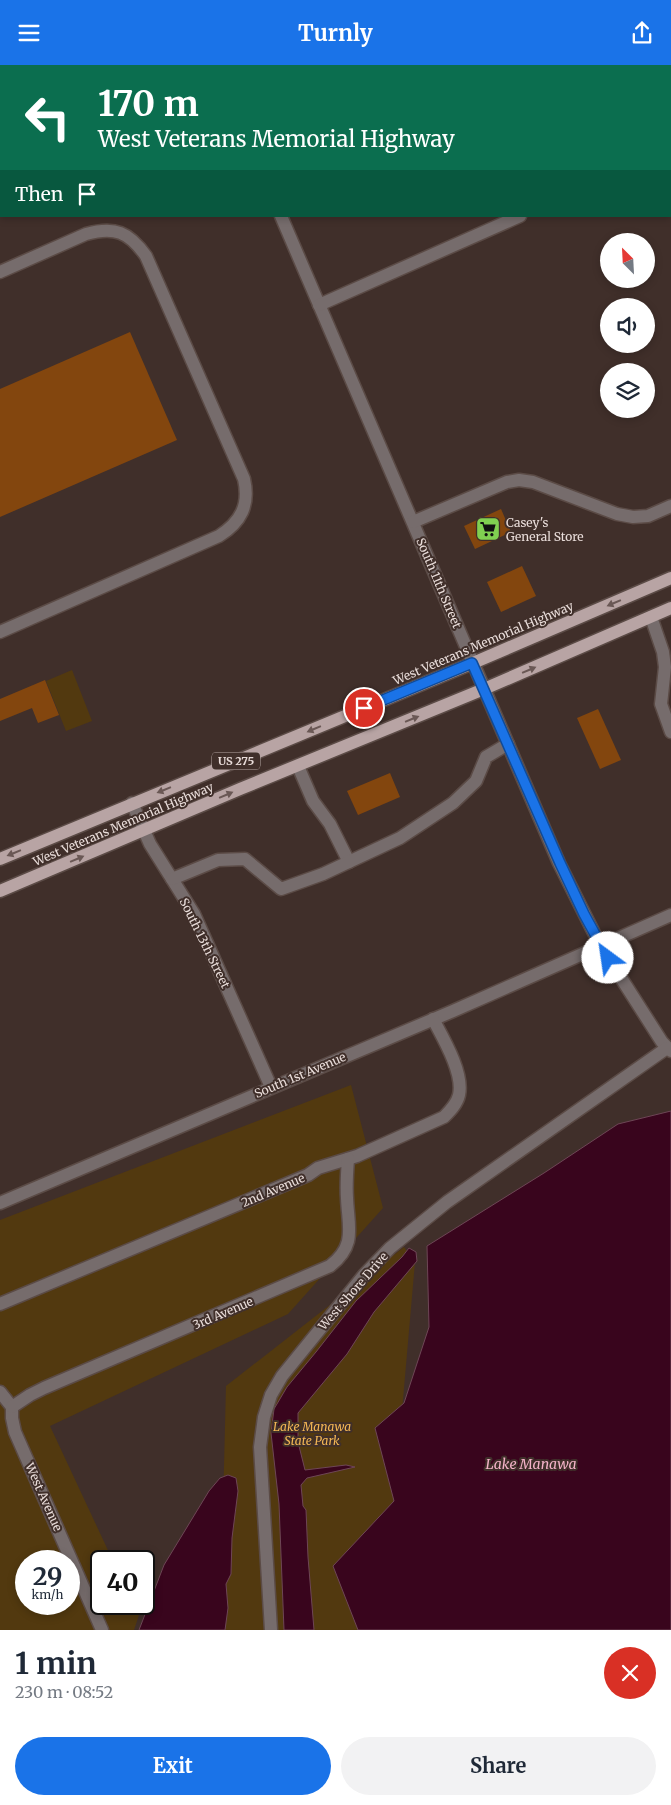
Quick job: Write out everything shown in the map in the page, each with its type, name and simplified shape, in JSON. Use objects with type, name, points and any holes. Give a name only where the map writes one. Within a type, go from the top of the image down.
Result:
[{"type":"main road","name":"West Veterans Memorial Highway","points":[[0,859],[472,663],[671,578]]},
{"type":"main road","name":"West Veterans Memorial Highway","points":[[0,891],[484,689],[671,608]]},
{"type":"street","name":"South 11th Street","points":[[281,217],[472,663],[560,863],[600,945],[669,1049]]},
{"type":"street","points":[[319,305],[518,217]]},
{"type":"street","points":[[0,271],[86,234],[99,231],[115,231],[128,236],[136,243],[146,256],[244,479],[247,492],[240,518],[231,529],[219,536],[0,632]]},
{"type":"street","points":[[413,522],[507,482],[519,480],[533,482],[617,515],[632,517],[648,515],[671,506]]},
{"type":"street","points":[[651,617],[663,652],[665,667],[661,704],[671,732]]},
{"type":"street","points":[[172,879],[218,860],[245,859],[281,889],[324,874],[400,838],[453,803],[476,781],[486,757],[508,744]]},
{"type":"street","points":[[298,766],[312,801],[330,823],[349,862]]},
{"type":"street","name":"South 13th Street","points":[[132,803],[144,830],[194,914],[272,1087]]},
{"type":"street","name":"South 1st Avenue","points":[[0,1203],[433,1019],[671,915]]},
{"type":"street","name":"2nd Avenue","points":[[0,1303],[308,1175],[318,1168],[348,1159],[444,1117],[452,1109],[459,1097],[460,1085],[433,1019]]},
{"type":"street","name":"West Shore Drive","points":[[270,1630],[260,1447],[264,1417],[271,1395],[282,1376],[364,1275],[418,1224],[454,1196],[669,1049]]},
{"type":"street","name":"3rd Avenue","points":[[12,1407],[44,1388],[330,1266],[347,1246],[350,1233],[347,1199],[348,1159]]},
{"type":"street","points":[[0,1392],[12,1407]]},
{"type":"street","name":"West Avenue","points":[[12,1407],[15,1432],[102,1630]]},
{"type":"green space","points":[[72,670],[92,721],[66,731],[46,681]]},
{"type":"green space","points":[[351,1085],[383,1208],[288,1314],[50,1426],[108,1550],[90,1550],[90,1615],[139,1615],[134,1630],[0,1630],[0,1220]]},
{"type":"green space","name":"Lake Manawa State Park","points":[[404,1247],[415,1262],[394,1502],[367,1630],[220,1630],[226,1386]]},
{"type":"water","name":"Lake Manawa","points":[[671,1111],[671,1630],[358,1630],[333,1566],[394,1501],[375,1428],[404,1403],[429,1327],[427,1246],[618,1124]]},
{"type":"water","points":[[409,1248],[416,1252],[417,1261],[374,1312],[347,1354],[298,1413],[298,1442],[305,1470],[346,1465],[355,1467],[307,1478],[301,1485],[303,1506],[306,1510],[314,1630],[284,1630],[279,1504],[271,1433],[274,1409],[287,1387],[356,1301]]},
{"type":"water","points":[[228,1475],[236,1478],[238,1491],[232,1538],[231,1574],[226,1584],[228,1608],[225,1630],[139,1630],[145,1615],[155,1615],[155,1588],[164,1565],[209,1491],[220,1478]]},
{"type":"building","points":[[130,332],[177,440],[0,517],[0,389]]},
{"type":"building","name":"Casey's General Store","points":[[501,509],[511,532],[475,549],[464,526]]},
{"type":"building","points":[[522,566],[536,596],[501,612],[487,582]]},
{"type":"building","points":[[45,680],[59,715],[38,723],[32,708],[0,721],[0,699]]},
{"type":"building","points":[[598,709],[621,760],[600,769],[577,718]]},
{"type":"building","points":[[390,773],[400,797],[358,815],[347,791]]},
{"type":"place","name":"Casey's General Store","points":[[488,529]]},
{"type":"route","points":[[364,708],[472,663],[560,863],[584,914],[608,958]]}]
